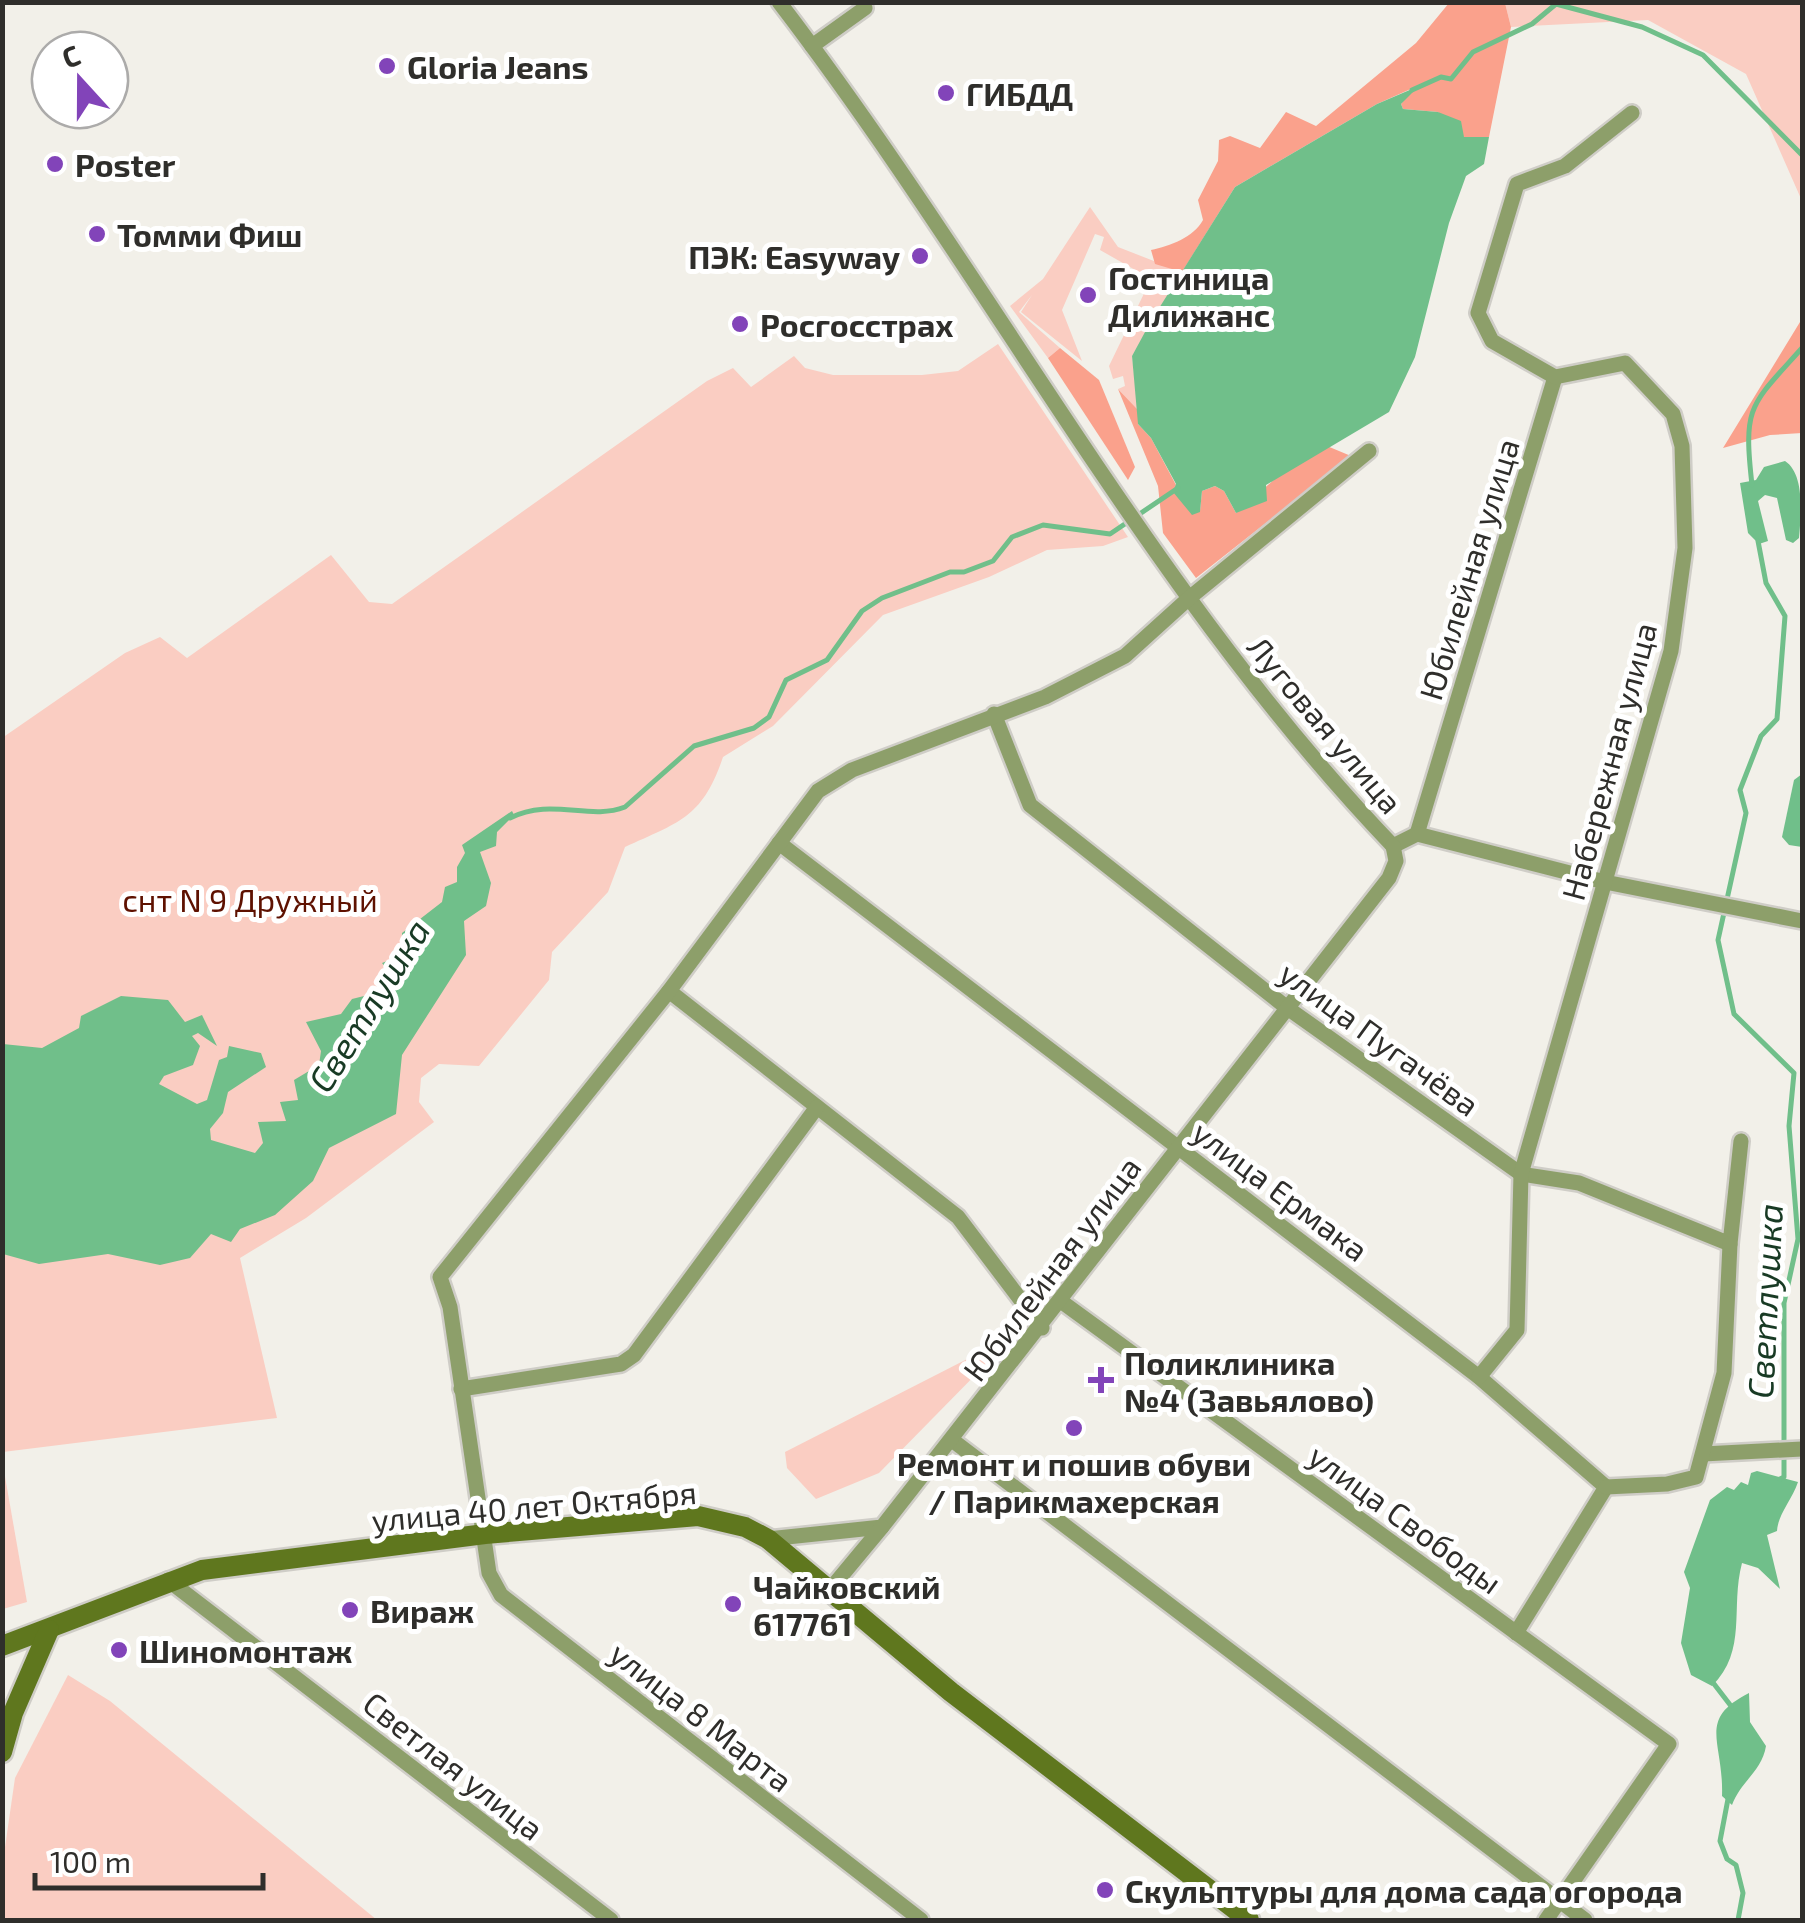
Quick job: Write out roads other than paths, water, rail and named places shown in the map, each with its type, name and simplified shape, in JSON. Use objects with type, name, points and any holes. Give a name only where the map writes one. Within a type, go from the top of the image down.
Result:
[{"type":"main road","name":"улица 40 лет Октября","points":[[2,1646],[202,1570],[485,1534],[698,1516],[745,1527],[768,1538],[828,1592],[1250,1920]]},
{"type":"main road","points":[[2,1752],[13,1713],[50,1630]]},
{"type":"street","points":[[779,2],[812,46],[865,8]]},
{"type":"street","name":"Луговая улица","points":[[812,46],[909,179],[1144,539],[1292,735],[1393,846],[1417,834],[1604,882],[1802,921]]},
{"type":"street","points":[[1555,377],[1492,341],[1478,313],[1518,184],[1565,166],[1632,113]]},
{"type":"street","name":"Набережная улица","points":[[1479,1378],[1502,1354],[1521,1314],[1522,1174],[1671,652],[1686,548],[1682,446],[1673,414],[1625,363],[1555,377]]},
{"type":"street","name":"Юбилейная улица","points":[[1417,834],[1555,377]]},
{"type":"street","name":"улица 8 Марта","points":[[921,1920],[501,1596],[489,1573],[450,1307],[440,1278],[670,991],[818,792],[852,770],[1045,697],[1125,656],[1188,599],[1369,451]]},
{"type":"street","name":"улица Пугачёва","points":[[994,714],[1030,805],[1286,1008],[1522,1174],[1579,1183],[1730,1244]]},
{"type":"street","name":"улица Ермака","points":[[778,843],[1479,1378],[1606,1487]]},
{"type":"street","name":"Юбилейная улица","points":[[828,1592],[1042,1328],[1390,878],[1396,861],[1393,846]]},
{"type":"street","points":[[670,991],[958,1217],[1042,1328]]},
{"type":"street","points":[[461,1389],[621,1364],[634,1355],[817,1107]]},
{"type":"street","points":[[1516,1633],[1606,1487],[1667,1484],[1696,1476],[1724,1372],[1740,1141]]},
{"type":"street","name":"улица Свободы","points":[[1062,1302],[1668,1744],[1559,1903]]},
{"type":"street","points":[[952,1440],[1585,1920]]},
{"type":"street","points":[[1703,1454],[1802,1449]]},
{"type":"street","points":[[768,1538],[882,1527]]},
{"type":"street","name":"Светлая улица","points":[[168,1580],[611,1920]]},
{"type":"street","points":[[1546,1920],[1559,1903]]},
{"type":"water","points":[[1419,86],[1401,104],[1403,109],[1438,112],[1461,121],[1464,137],[1489,137],[1484,164],[1466,176],[1449,223],[1415,357],[1389,412],[1266,485],[1267,501],[1236,513],[1224,491],[1215,486],[1202,491],[1200,512],[1192,515],[1173,492],[1176,484],[1151,438],[1138,424],[1132,356],[1235,187],[1377,104]]},
{"type":"water","points":[[1785,461],[1799,485],[1799,538],[1793,543],[1786,540],[1777,498],[1765,495],[1758,501],[1768,541],[1759,544],[1748,533],[1740,483],[1756,480],[1764,467]]},
{"type":"water","points":[[1802,774],[1802,847],[1789,845],[1782,837],[1794,780]]},
{"type":"water","points":[[512,811],[514,815],[497,832],[496,846],[480,852],[491,883],[486,906],[464,921],[466,955],[402,1055],[396,1114],[329,1148],[313,1181],[275,1215],[240,1229],[231,1242],[211,1234],[190,1258],[160,1265],[108,1254],[39,1264],[3,1254],[3,1044],[42,1048],[79,1028],[81,1016],[121,996],[168,1000],[185,1022],[202,1015],[217,1046],[198,1033],[192,1036],[200,1046],[193,1065],[164,1076],[159,1084],[197,1104],[207,1100],[219,1060],[227,1057],[229,1046],[261,1053],[266,1067],[228,1092],[223,1113],[210,1129],[211,1140],[255,1153],[263,1143],[258,1122],[286,1121],[280,1102],[298,1100],[294,1080],[319,1065],[321,1051],[306,1022],[341,1014],[352,999],[392,989],[394,978],[382,963],[402,955],[402,933],[442,902],[445,887],[457,882],[457,867],[465,853],[462,845]]},
{"type":"water","points":[[1757,1471],[1798,1482],[1777,1531],[1767,1535],[1780,1589],[1758,1568],[1742,1563],[1734,1643],[1723,1672],[1712,1686],[1691,1675],[1681,1643],[1690,1588],[1684,1572],[1710,1500],[1727,1487],[1734,1490],[1741,1482],[1748,1485],[1751,1473]]},
{"type":"water","points":[[1749,1693],[1750,1722],[1766,1746],[1732,1805],[1722,1796],[1716,1734],[1723,1713]]},
{"type":"waterway","name":"Светлушка","points":[[1412,90],[1441,77],[1451,79],[1473,52],[1532,24],[1556,4],[1642,27],[1703,55],[1802,155]]},
{"type":"waterway","name":"Светлушка","points":[[1752,485],[1749,438],[1754,408],[1802,348]]},
{"type":"waterway","name":"Светлушка","points":[[510,818],[540,809],[598,812],[625,807],[694,746],[754,728],[769,717],[786,680],[827,660],[862,611],[882,598],[950,572],[964,572],[993,561],[1012,537],[1043,525],[1110,534],[1178,488]]},
{"type":"waterway","name":"Светлушка","points":[[1758,541],[1766,583],[1785,616],[1777,719],[1761,736],[1740,790],[1746,813],[1718,940],[1734,1014],[1794,1073],[1789,1126],[1798,1239],[1784,1303],[1784,1477],[1780,1479]]},
{"type":"waterway","name":"Светлушка","points":[[1711,1680],[1731,1706]]},
{"type":"waterway","name":"Светлушка","points":[[1728,1799],[1720,1841],[1727,1859],[1736,1865],[1743,1893],[1738,1920]]},
{"type":"place","name":"Gloria Jeans","points":[[387,66]]},
{"type":"place","name":"ГИБДД","points":[[946,93]]},
{"type":"place","name":"Poster","points":[[55,164]]},
{"type":"place","name":"Томми Фиш","points":[[97,234]]},
{"type":"place","name":"ПЭК: Easyway","points":[[920,256]]},
{"type":"place","name":"Гостиница Дилижанс","points":[[1088,295]]},
{"type":"place","name":"Росгосстрах","points":[[740,324]]},
{"type":"place","name":"Поликлиника №4 (Завьялово)","points":[[1101,1380]]},
{"type":"place","name":"Ремонт и пошив обуви / Парикмахерская","points":[[1074,1428]]},
{"type":"place","name":"Чайковский 617761","points":[[733,1604]]},
{"type":"place","name":"Вираж","points":[[350,1610]]},
{"type":"place","name":"Шиномонтаж","points":[[119,1650]]},
{"type":"place","name":"Скульптуры для дома сада огорода","points":[[1105,1890]]},
{"type":"park label","name":"снт N 9 Дружный","points":[[250,899]]}]
